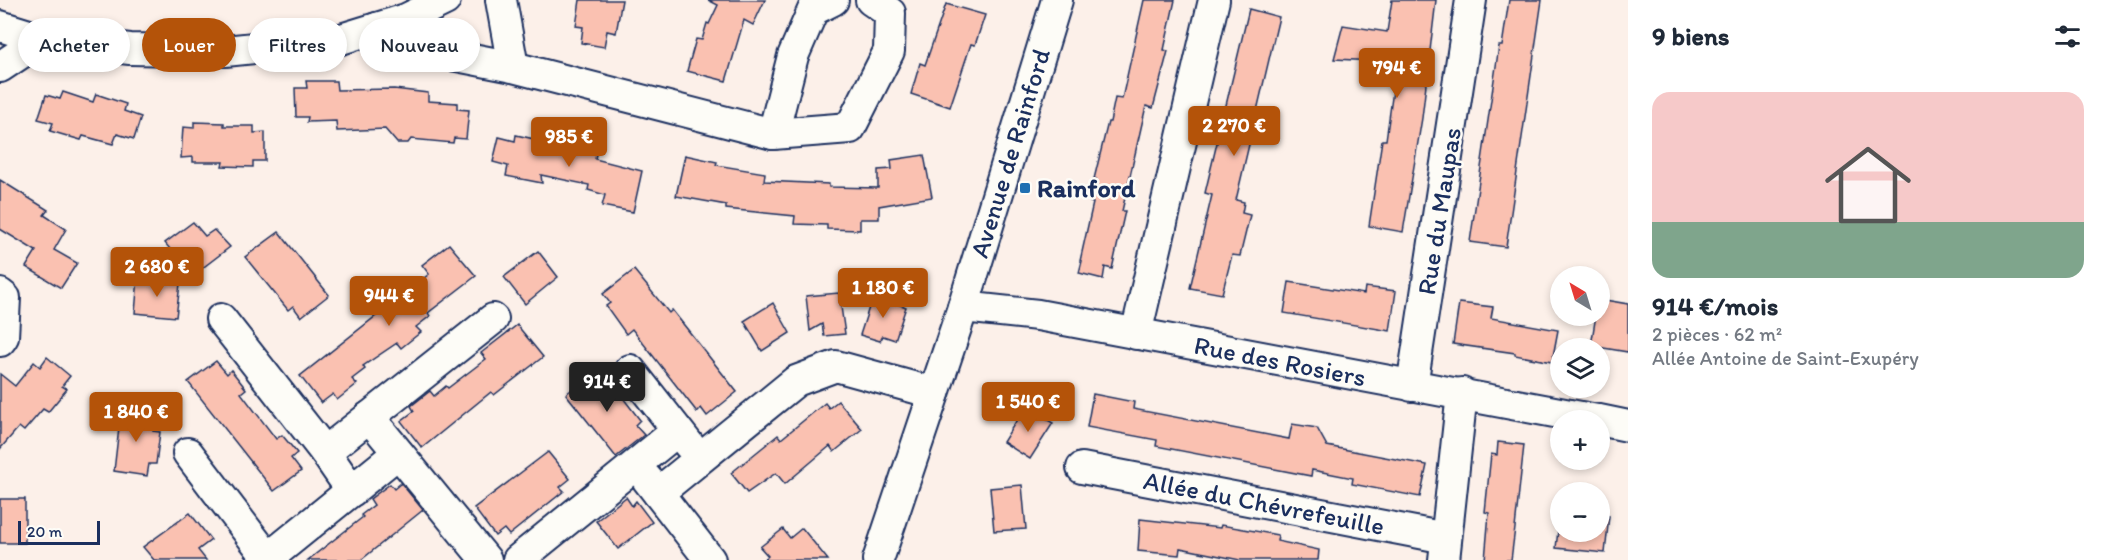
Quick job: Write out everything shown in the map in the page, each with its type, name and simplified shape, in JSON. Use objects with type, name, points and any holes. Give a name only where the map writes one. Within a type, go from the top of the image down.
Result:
[{"type":"street","points":[[408,18],[445,0]]},
{"type":"street","points":[[501,0],[513,67]]},
{"type":"street","points":[[773,134],[792,56],[813,10],[833,0]]},
{"type":"street","points":[[480,61],[773,134],[850,128],[889,51],[890,13],[871,0]]},
{"type":"street","name":"Avenue de Rainford","points":[[878,560],[963,307],[1057,0]]},
{"type":"street","points":[[1136,334],[1214,0]]},
{"type":"street","name":"Rue du Maupas","points":[[1412,386],[1472,0]]},
{"type":"street","points":[[0,26],[18,32]]},
{"type":"street","points":[[130,49],[225,51],[341,39],[359,34]]},
{"type":"street","points":[[0,67],[18,55]]},
{"type":"street","points":[[0,294],[5,298],[3,337],[0,341]]},
{"type":"street","name":"Rue des Rosiers","points":[[963,307],[1038,315],[1550,410]]},
{"type":"street","points":[[221,319],[325,452],[352,491]]},
{"type":"street","points":[[325,452],[493,319]]},
{"type":"street","points":[[658,493],[796,381],[836,366],[934,393]]},
{"type":"street","points":[[630,370],[699,458]]},
{"type":"street","points":[[1445,549],[1462,393]]},
{"type":"street","points":[[369,417],[486,560]]},
{"type":"street","name":"Rue des Rosiers","points":[[1610,422],[1628,426]]},
{"type":"street","points":[[518,560],[677,431]]},
{"type":"street","points":[[188,453],[267,559],[398,453]]},
{"type":"street","points":[[636,464],[710,560]]},
{"type":"street","name":"Allée du Chévrefeuille","points":[[1082,468],[1445,549]]},
{"type":"building","points":[[580,0],[622,0],[616,33],[607,31],[604,47],[581,43],[583,27],[576,26]]},
{"type":"building","points":[[708,0],[765,0],[753,25],[744,20],[726,81],[687,71],[696,39],[702,40],[707,23],[709,24],[718,5]]},
{"type":"building","points":[[1144,0],[1175,0],[1164,50],[1168,51],[1153,108],[1146,106],[1122,211],[1125,211],[1112,269],[1105,267],[1103,279],[1079,273],[1082,261],[1080,261],[1093,203],[1090,202],[1096,179],[1094,179],[1115,98],[1122,99]]},
{"type":"building","points":[[1392,0],[1436,0],[1422,118],[1403,232],[1369,226],[1382,140],[1386,140],[1397,62],[1334,59],[1343,25],[1387,32]]},
{"type":"building","points":[[1509,0],[1542,0],[1506,247],[1470,242],[1499,46],[1502,46]]},
{"type":"building","points":[[946,4],[985,15],[975,45],[971,44],[950,107],[911,94],[920,63],[925,65]]},
{"type":"building","points":[[1249,9],[1279,17],[1236,200],[1244,202],[1242,213],[1250,215],[1240,256],[1232,255],[1222,294],[1190,288],[1212,195],[1205,193]]},
{"type":"building","points":[[306,81],[336,81],[337,90],[394,89],[428,93],[428,101],[457,103],[457,109],[469,110],[466,139],[454,138],[453,143],[411,139],[408,143],[397,143],[385,129],[337,131],[336,121],[307,122],[308,117],[296,117],[295,88],[307,88]]},
{"type":"building","points":[[63,92],[93,102],[96,94],[126,104],[124,111],[141,117],[134,139],[117,134],[113,144],[83,136],[81,140],[50,131],[53,123],[38,119],[46,95],[60,99]]},
{"type":"building","points":[[194,122],[224,123],[224,126],[254,126],[254,133],[265,132],[265,161],[253,161],[253,167],[222,166],[223,162],[193,162],[193,157],[181,158],[183,127],[194,128]]},
{"type":"building","points":[[550,134],[581,141],[580,148],[597,150],[595,159],[642,171],[633,212],[602,206],[605,195],[588,190],[589,185],[541,175],[542,183],[506,176],[508,166],[493,162],[499,137],[515,141],[516,135],[548,142]]},
{"type":"building","points":[[685,155],[717,162],[716,165],[765,173],[764,181],[829,184],[829,187],[878,188],[878,170],[892,169],[891,160],[924,155],[932,197],[879,206],[879,219],[860,219],[860,230],[827,229],[827,225],[794,224],[795,216],[726,209],[726,205],[676,196]]},
{"type":"building","points":[[0,180],[48,210],[44,215],[66,229],[54,250],[77,263],[61,288],[26,267],[36,251],[0,229]]},
{"type":"building","points":[[193,222],[205,236],[214,230],[230,247],[192,276],[165,243]]},
{"type":"building","points":[[279,232],[329,295],[301,317],[293,306],[288,310],[245,257]]},
{"type":"building","points":[[449,244],[476,276],[428,313],[430,316],[416,327],[421,332],[401,348],[397,343],[363,366],[365,369],[352,379],[357,384],[337,400],[333,394],[321,403],[300,376],[429,274],[422,265]]},
{"type":"building","points":[[538,251],[558,277],[525,304],[504,277]]},
{"type":"building","points":[[634,270],[669,313],[672,310],[737,392],[707,416],[701,408],[697,412],[632,329],[626,334],[606,306],[610,303],[603,294]]},
{"type":"building","points":[[138,278],[180,284],[176,317],[135,313]]},
{"type":"building","points":[[1289,282],[1364,294],[1365,287],[1396,291],[1390,331],[1284,313]]},
{"type":"building","points":[[839,293],[845,334],[824,336],[822,324],[810,331],[806,296]]},
{"type":"building","points":[[873,295],[906,307],[895,340],[883,336],[880,341],[860,335]]},
{"type":"building","points":[[1610,301],[1628,304],[1628,352],[1610,349],[1610,338],[1592,338],[1594,326],[1610,326]]},
{"type":"building","points":[[773,303],[790,333],[762,351],[744,321]]},
{"type":"building","points":[[1459,303],[1493,307],[1491,318],[1558,330],[1556,338],[1550,338],[1550,362],[1515,355],[1515,353],[1453,344]]},
{"type":"building","points":[[517,325],[543,357],[494,395],[491,392],[422,448],[401,421],[414,411],[411,406],[430,391],[434,396],[446,386],[448,388],[486,359],[481,353]]},
{"type":"building","points":[[47,357],[70,376],[62,386],[67,389],[48,412],[43,409],[24,431],[19,427],[0,449],[0,374],[15,386],[34,362],[40,367]]},
{"type":"building","points":[[216,361],[227,374],[231,370],[246,389],[241,393],[276,439],[282,435],[297,453],[291,458],[301,471],[274,491],[188,382]]},
{"type":"building","points":[[594,372],[601,382],[607,377],[640,420],[635,425],[644,435],[616,457],[566,394]]},
{"type":"building","points":[[1093,394],[1134,402],[1133,409],[1289,439],[1292,424],[1317,428],[1327,446],[1427,465],[1420,497],[1352,484],[1353,478],[1312,470],[1311,476],[1156,446],[1157,440],[1087,427]]},
{"type":"building","points":[[838,401],[862,429],[834,452],[830,446],[785,484],[776,473],[747,493],[731,473],[778,435],[781,439],[825,403],[829,408]]},
{"type":"building","points":[[1025,407],[1053,423],[1030,459],[1003,442]]},
{"type":"building","points":[[121,410],[155,414],[153,431],[160,432],[156,464],[149,464],[147,476],[114,471]]},
{"type":"building","points":[[1498,442],[1524,445],[1511,560],[1485,560],[1489,513],[1485,512],[1491,454],[1497,455]]},
{"type":"building","points":[[548,452],[570,479],[560,487],[564,491],[509,535],[504,529],[495,536],[474,508]]},
{"type":"building","points":[[401,483],[423,510],[361,560],[308,560],[363,517],[361,515],[374,505],[370,499],[390,484],[394,489]]},
{"type":"building","points":[[1022,485],[1026,529],[994,531],[990,488]]},
{"type":"building","points":[[626,497],[632,506],[636,501],[652,522],[618,549],[596,521]]},
{"type":"building","points":[[0,499],[25,499],[25,543],[0,543]]},
{"type":"building","points":[[190,513],[211,540],[198,550],[206,560],[154,560],[143,547]]},
{"type":"building","points":[[1140,519],[1220,528],[1221,525],[1278,535],[1277,541],[1319,550],[1318,560],[1240,560],[1180,548],[1179,555],[1138,551]]},
{"type":"building","points":[[802,528],[828,560],[764,560],[768,556],[760,547],[783,529],[790,538]]},
{"type":"building","points":[[1557,542],[1606,542],[1605,553],[1556,548]]},
{"type":"place","name":"Rainford","points":[[1025,188]]}]
